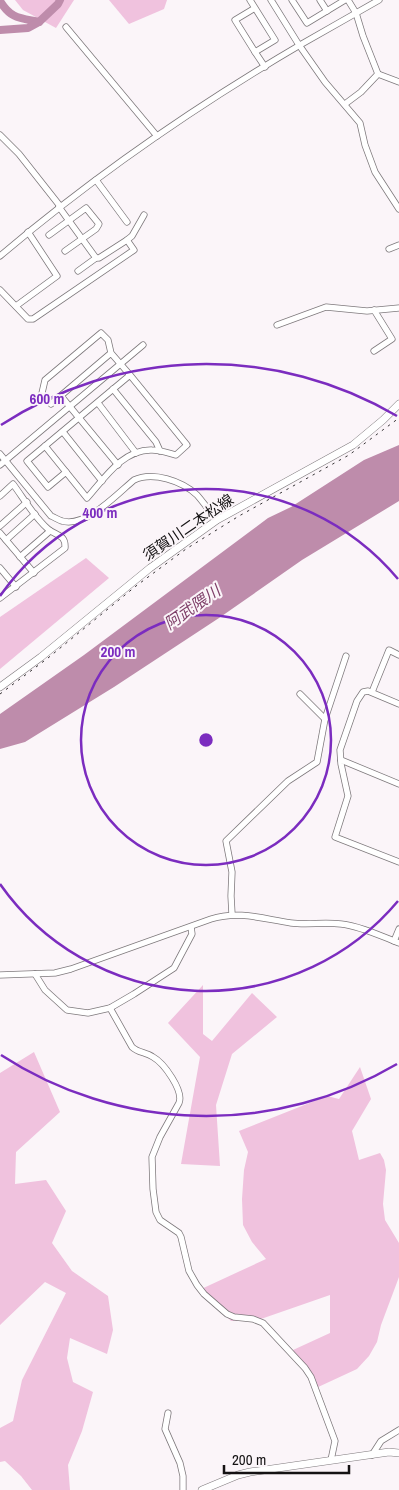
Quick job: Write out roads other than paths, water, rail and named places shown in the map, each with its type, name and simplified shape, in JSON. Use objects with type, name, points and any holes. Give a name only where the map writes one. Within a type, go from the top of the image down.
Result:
[{"type":"main road","name":"須賀川二本松線","points":[[0,687],[150,568],[216,520],[353,445],[399,404]]},
{"type":"main road","points":[[202,1490],[250,1472],[389,1452],[399,1454]]},
{"type":"street","points":[[250,0],[275,40],[255,52]]},
{"type":"street","points":[[271,0],[299,46],[325,82],[360,122],[365,145],[375,172],[399,209]]},
{"type":"street","points":[[292,0],[306,22],[346,0],[356,13],[378,74],[399,82]]},
{"type":"street","points":[[320,0],[327,10]]},
{"type":"street","points":[[0,256],[59,207],[157,136],[264,67],[379,0]]},
{"type":"street","points":[[255,8],[235,20],[264,67]]},
{"type":"street","points":[[66,27],[157,136]]},
{"type":"street","points":[[345,104],[361,92],[378,74]]},
{"type":"street","points":[[0,135],[35,173],[96,258]]},
{"type":"street","points":[[96,180],[127,222]]},
{"type":"street","points":[[49,235],[86,208],[99,224],[96,229],[65,251]]},
{"type":"street","points":[[78,271],[132,236],[144,215]]},
{"type":"street","points":[[16,306],[57,276],[28,232]]},
{"type":"street","points":[[0,290],[28,319],[33,319],[134,250],[127,240]]},
{"type":"street","points":[[389,249],[399,245]]},
{"type":"street","points":[[277,325],[326,307],[374,310],[399,308]]},
{"type":"street","points":[[374,310],[392,339],[374,351]]},
{"type":"street","points":[[45,446],[87,498],[124,459],[136,452],[151,450],[176,455],[187,445],[111,354],[108,340],[101,333],[45,380],[42,393],[51,404],[111,354]]},
{"type":"street","points":[[0,465],[143,345]]},
{"type":"street","points":[[66,472],[48,487],[26,461],[130,375]]},
{"type":"street","points":[[114,390],[156,442],[160,451]]},
{"type":"street","points":[[61,396],[118,465]]},
{"type":"street","points":[[98,403],[136,452]]},
{"type":"street","points":[[63,432],[102,481]]},
{"type":"street","points":[[0,454],[51,516],[62,521],[73,522],[87,518],[134,480],[142,476],[152,475],[164,478],[195,494],[216,520]]},
{"type":"street","points":[[0,496],[14,484],[35,514],[50,531],[60,534],[66,543],[65,548],[0,598]]},
{"type":"street","points":[[0,526],[27,502]]},
{"type":"street","points":[[6,540],[35,514]]},
{"type":"street","points":[[20,557],[50,531]]},
{"type":"street","points":[[0,534],[34,573]]},
{"type":"street","points":[[0,568],[16,587]]},
{"type":"street","points":[[372,692],[389,650],[399,655]]},
{"type":"street","points":[[232,914],[232,872],[226,841],[288,780],[315,765],[318,759],[325,719],[346,656]]},
{"type":"street","points":[[399,704],[372,692],[363,692],[356,700],[340,750],[348,796],[335,836],[399,862]]},
{"type":"street","points":[[300,694],[325,719]]},
{"type":"street","points":[[341,760],[399,784]]},
{"type":"street","points":[[0,974],[35,974],[71,969],[223,915],[252,916],[293,923],[341,924],[396,942],[399,929]]},
{"type":"street","points":[[35,974],[45,990],[67,1010],[88,1013],[110,1008],[174,968],[181,958],[192,934],[191,927]]},
{"type":"street","points":[[110,1008],[132,1047],[154,1057],[160,1062],[180,1091],[179,1103],[160,1137],[152,1157],[156,1212],[160,1220],[179,1233],[193,1279],[211,1301],[234,1317],[253,1319],[263,1323],[305,1368],[311,1377],[335,1441],[331,1460]]},
{"type":"street","points":[[168,1413],[165,1429],[180,1463],[183,1476],[183,1490]]},
{"type":"street","points":[[372,1455],[381,1441],[399,1430]]},
{"type":"water","name":"阿武隈川","points":[[399,445],[399,501],[302,560],[219,618],[114,687],[25,742],[0,749],[0,714],[84,655],[268,518],[291,507],[364,460]]},
{"type":"waterway","points":[[0,30],[28,28],[39,22],[60,0]]},
{"type":"waterway","points":[[0,1],[16,17],[39,22]]},
{"type":"railway","points":[[0,694],[48,658],[136,586],[186,549],[239,516],[349,455],[399,418]]}]
